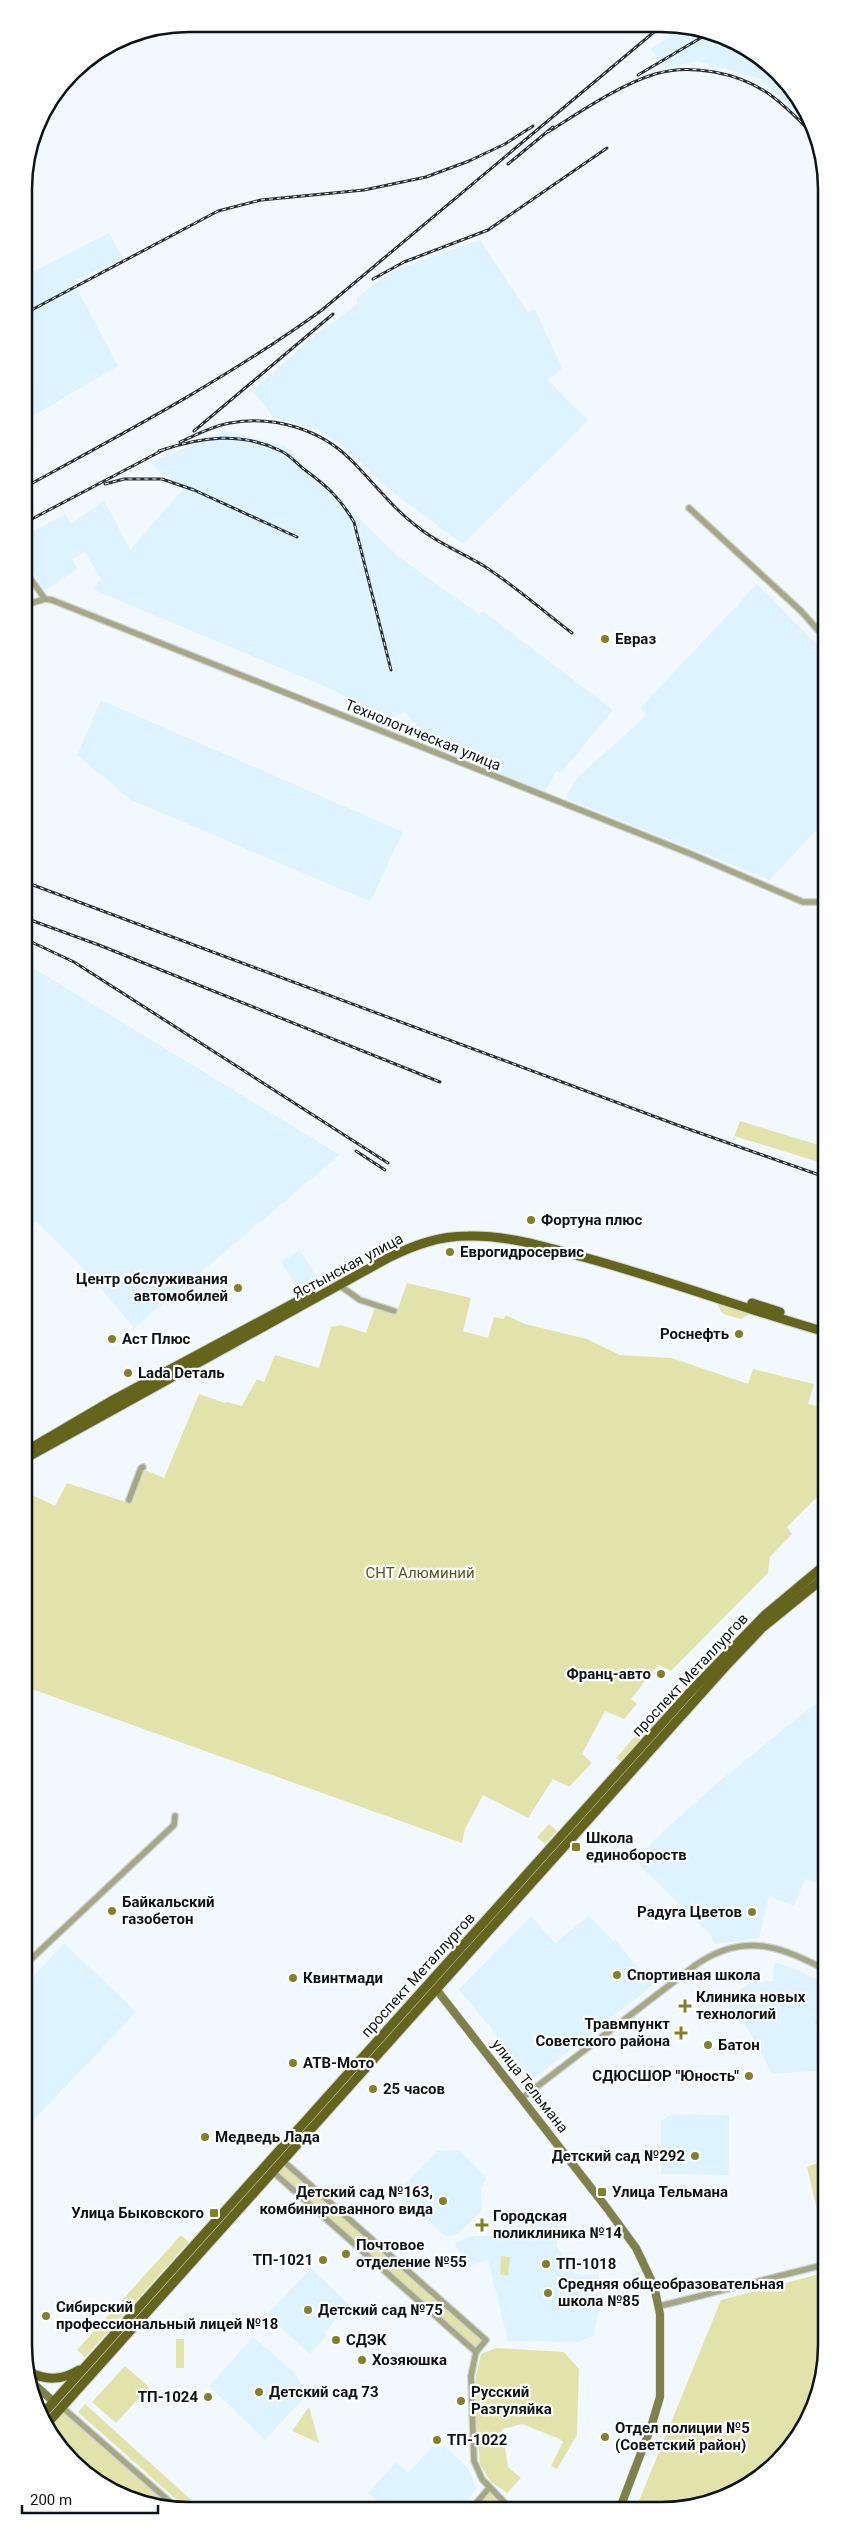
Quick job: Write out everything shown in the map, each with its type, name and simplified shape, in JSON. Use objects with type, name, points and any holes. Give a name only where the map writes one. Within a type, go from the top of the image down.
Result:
[{"type":"main road","name":"Ястынская улица","points":[[32,1447],[113,1400],[382,1254],[413,1240],[440,1233],[494,1232],[552,1243],[818,1324]]},
{"type":"main road","name":"Ястынская улица","points":[[32,1454],[388,1258],[427,1242],[465,1236],[495,1237],[595,1260],[818,1330]]},
{"type":"main road","name":"проспект Металлургов","points":[[433,1986],[739,1639],[818,1571]]},
{"type":"main road","name":"проспект Металлургов","points":[[47,2411],[58,2404],[433,1986],[726,1666],[762,1628],[818,1582]]},
{"type":"main road","name":"улица Тельмана","points":[[433,1986],[522,2098],[636,2248],[644,2262],[660,2306],[662,2364],[660,2397],[651,2427],[622,2502]]},
{"type":"main road","name":"проспект Металлургов","points":[[50,2417],[89,2362],[269,2168]]},
{"type":"main road","points":[[36,2374],[53,2379],[62,2378],[89,2362]]},
{"type":"main road","points":[[39,2388],[58,2404]]},
{"type":"street","points":[[689,508],[801,611],[818,630]]},
{"type":"street","points":[[33,582],[45,599],[33,603]]},
{"type":"street","name":"Технологическая улица","points":[[45,599],[52,600],[672,847],[803,902],[818,902]]},
{"type":"street","points":[[339,1285],[360,1300],[394,1310]]},
{"type":"street","points":[[129,1500],[141,1468],[144,1467]]},
{"type":"street","points":[[32,1958],[174,1824],[175,1816]]},
{"type":"street","points":[[522,2098],[697,1964],[719,1950],[744,1945],[772,1947],[818,1967]]},
{"type":"street","points":[[279,2157],[486,2340],[476,2352],[471,2376],[474,2461],[489,2488],[504,2502]]},
{"type":"street","points":[[269,2168],[476,2352]]},
{"type":"street","points":[[660,2306],[818,2266]]},
{"type":"street","points":[[58,2404],[168,2500]]},
{"type":"street","points":[[477,2502],[489,2488]]},
{"type":"shaded area","points":[[674,33],[702,38],[721,44],[757,65],[779,86],[792,102],[800,117],[761,79],[698,61],[666,68],[651,49]]},
{"type":"shaded area","points":[[109,233],[123,258],[73,281],[118,366],[33,416],[33,271]]},
{"type":"shaded area","points":[[480,240],[528,312],[535,309],[562,368],[548,380],[588,421],[463,544],[401,499],[346,449],[317,429],[273,417],[253,391],[309,340],[357,304],[357,298],[392,271]]},
{"type":"shaded area","points":[[224,431],[285,446],[399,557],[479,614],[483,611],[613,710],[561,773],[557,771],[544,791],[440,749],[443,740],[422,731],[405,712],[385,720],[333,690],[92,589],[101,579],[85,552],[72,559],[77,569],[44,591],[33,572],[33,532],[65,514],[71,524],[104,500],[130,550],[183,489],[150,463]]},
{"type":"shaded area","points":[[757,584],[818,646],[818,829],[770,880],[565,798],[578,777],[646,716],[640,708]]},
{"type":"shaded area","points":[[101,700],[403,832],[372,898],[369,901],[131,800],[77,755]]},
{"type":"shaded area","points":[[33,968],[340,1155],[134,1328],[85,1270],[36,1222],[33,1225]]},
{"type":"shaded area","points":[[300,1250],[316,1276],[297,1288],[281,1262]]},
{"type":"shaded area","points":[[818,1701],[818,1883],[805,1879],[794,1906],[769,1896],[759,1938],[715,1944],[711,1936],[639,1865],[650,1844],[716,1784]]},
{"type":"shaded area","points":[[589,1915],[613,1941],[616,1940],[652,1986],[532,2080],[459,1989],[531,1916],[555,1943]]},
{"type":"shaded area","points":[[64,1943],[136,2012],[32,2122],[32,1978]]},
{"type":"shaded area","points":[[775,1962],[801,1971],[818,1981],[818,2071],[772,2074],[748,2029],[723,2002],[751,1982],[772,1981]]},
{"type":"shaded area","name":"Детский сад №292","points":[[672,2114],[729,2115],[729,2175],[661,2174],[661,2121]]},
{"type":"shaded area","name":"Детский сад №163, комбинированного вида","points":[[459,2150],[487,2178],[481,2188],[482,2210],[458,2234],[447,2237],[396,2193],[438,2151]]},
{"type":"shaded area","name":"Средняя общеобразовательная школа №85","points":[[535,2217],[557,2218],[557,2246],[574,2274],[599,2275],[599,2311],[593,2336],[578,2342],[508,2341],[488,2260],[466,2267],[455,2243],[470,2236],[534,2235]]},
{"type":"shaded area","name":"Детский сад №75","points":[[311,2268],[349,2305],[326,2331],[326,2336],[310,2354],[267,2315]]},
{"type":"shaded area","name":"Детский сад 73","points":[[253,2337],[294,2372],[302,2385],[303,2399],[265,2440],[209,2386]]},
{"type":"shaded area","points":[[432,2447],[445,2447],[467,2467],[477,2489],[465,2502],[378,2502],[368,2493],[396,2462],[408,2473]]},
{"type":"green space","points":[[740,1121],[818,1145],[818,1162],[734,1136]]},
{"type":"green space","name":"СНТ Алюминий","points":[[407,1283],[471,1298],[463,1331],[488,1338],[494,1317],[504,1319],[505,1315],[525,1324],[587,1339],[620,1355],[672,1358],[748,1384],[753,1369],[814,1384],[808,1404],[818,1406],[818,1496],[787,1527],[792,1534],[770,1557],[768,1573],[671,1671],[658,1665],[631,1699],[637,1704],[624,1719],[605,1711],[582,1754],[592,1763],[569,1787],[553,1779],[528,1818],[483,1795],[465,1829],[462,1843],[32,1689],[32,1495],[55,1506],[67,1483],[126,1502],[138,1467],[164,1478],[199,1394],[225,1403],[242,1406],[257,1379],[264,1382],[275,1355],[319,1368],[331,1327],[341,1325],[366,1333],[375,1307],[396,1314]]},
{"type":"green space","points":[[716,1302],[752,1313],[741,1319],[723,1314]]},
{"type":"green space","points":[[743,1616],[749,1622],[738,1632],[732,1627]]},
{"type":"green space","points":[[726,1637],[730,1641],[689,1685],[684,1681]]},
{"type":"green space","points":[[655,1714],[660,1718],[621,1762],[616,1758]]},
{"type":"green space","points":[[549,1824],[557,1831],[545,1844],[537,1837]]},
{"type":"green space","points":[[282,2160],[486,2340],[476,2352],[272,2171]]},
{"type":"green space","points":[[818,2163],[818,2210],[817,2210],[807,2167]]},
{"type":"green space","points":[[181,2235],[189,2242],[85,2357],[77,2350]]},
{"type":"green space","points":[[501,2256],[510,2257],[508,2276],[500,2274]]},
{"type":"green space","points":[[818,2274],[818,2356],[813,2386],[807,2405],[792,2433],[779,2449],[757,2470],[740,2481],[712,2494],[692,2499],[672,2502],[638,2502],[721,2300]]},
{"type":"green space","points":[[176,2339],[184,2339],[184,2368],[176,2368]]},
{"type":"green space","points":[[496,2348],[564,2352],[579,2369],[577,2435],[557,2469],[551,2466],[563,2442],[560,2439],[522,2424],[503,2429],[497,2441],[505,2447],[508,2467],[521,2478],[507,2493],[490,2481],[480,2464],[475,2411],[476,2376],[481,2354]]},
{"type":"green space","points":[[125,2366],[149,2387],[116,2423],[92,2402]]},
{"type":"green space","points":[[85,2404],[193,2502],[179,2502],[78,2412]]},
{"type":"green space","points":[[62,2407],[168,2500],[139,2494],[102,2476],[65,2441],[52,2420]]},
{"type":"green space","points":[[309,2407],[319,2443],[292,2431]]},
{"type":"green space","points":[[489,2488],[504,2502],[477,2502]]},
{"type":"railway","points":[[33,483],[139,425],[250,359],[322,310],[654,32]]},
{"type":"railway","points":[[638,75],[701,38]]},
{"type":"railway","points":[[548,132],[600,100],[641,79],[669,71],[684,70],[714,72],[744,80],[769,94],[804,125]]},
{"type":"railway","points":[[33,309],[218,211],[261,200],[364,190],[426,177],[469,161],[505,144],[533,126]]},
{"type":"railway","points":[[508,164],[553,127]]},
{"type":"railway","points":[[373,279],[404,262],[488,230],[607,148]]},
{"type":"railway","points":[[194,431],[333,314]]},
{"type":"railway","points":[[180,442],[217,426],[246,421],[263,421],[296,427],[326,440],[352,461],[410,521],[435,539],[476,561],[495,574],[572,633]]},
{"type":"railway","points":[[159,451],[190,442],[220,438],[250,441],[266,445],[284,453],[326,487],[344,506],[354,522],[391,670]]},
{"type":"railway","points":[[33,518],[165,449]]},
{"type":"railway","points":[[105,484],[124,479],[162,479],[194,490],[297,537]]},
{"type":"railway","points":[[33,885],[680,1126],[818,1175]]},
{"type":"railway","points":[[33,921],[99,945],[440,1082]]},
{"type":"railway","points":[[33,943],[74,962],[388,1163]]},
{"type":"railway","points":[[356,1151],[385,1170]]},
{"type":"place","name":"Евраз","points":[[605,639]]},
{"type":"place","name":"Фортуна плюс","points":[[531,1220]]},
{"type":"place","name":"Еврогидросервис","points":[[450,1252]]},
{"type":"place","name":"Центр обслуживания автомобилей","points":[[238,1288]]},
{"type":"place","name":"Роснефть","points":[[739,1334]]},
{"type":"place","name":"Аст Плюс","points":[[112,1339]]},
{"type":"place","name":"Lada Dеталь","points":[[128,1373]]},
{"type":"place","name":"Франц-авто","points":[[661,1674]]},
{"type":"place","name":"Школа единобороств","points":[[576,1847]]},
{"type":"place","name":"Байкальский газобетон","points":[[112,1911]]},
{"type":"place","name":"Радуга Цветов","points":[[752,1912]]},
{"type":"place","name":"Спортивная школа","points":[[617,1975]]},
{"type":"place","name":"Квинтмади","points":[[293,1978]]},
{"type":"place","name":"Клиника новых технологий","points":[[685,2006]]},
{"type":"place","name":"Травмпункт Советского района","points":[[681,2033]]},
{"type":"place","name":"Батон","points":[[708,2045]]},
{"type":"place","name":"АТВ-Мото","points":[[293,2063]]},
{"type":"place","name":"СДЮСШОР \"Юность\"","points":[[749,2076]]},
{"type":"place","name":"25 часов","points":[[373,2089]]},
{"type":"place","name":"Медведь Лада","points":[[205,2137]]},
{"type":"place","name":"Детский сад №292","points":[[695,2156]]},
{"type":"place","name":"Улица Тельмана","points":[[602,2192]]},
{"type":"place","name":"Детский сад №163, комбинированного вида","points":[[443,2201]]},
{"type":"place","name":"Улица Быковского","points":[[214,2213]]},
{"type":"place","name":"Городская поликлиника №14","points":[[482,2225]]},
{"type":"place","name":"Почтовое отделение №55","points":[[346,2254]]},
{"type":"place","name":"ТП-1021","points":[[323,2260]]},
{"type":"place","name":"ТП-1018","points":[[546,2264]]},
{"type":"place","name":"Средняя общеобразовательная школа №85","points":[[548,2293]]},
{"type":"place","name":"Детский сад №75","points":[[308,2310]]},
{"type":"place","name":"Сибирский профессиональный лицей №18","points":[[46,2316]]},
{"type":"place","name":"СДЭК","points":[[336,2340]]},
{"type":"place","name":"Хозяюшка","points":[[362,2360]]},
{"type":"place","name":"Детский сад 73","points":[[259,2392]]},
{"type":"place","name":"ТП-1024","points":[[208,2397]]},
{"type":"place","name":"Русский Разгуляйка","points":[[461,2401]]},
{"type":"place","name":"Отдел полиции №5 (Советский район)","points":[[605,2437]]},
{"type":"place","name":"ТП-1022","points":[[437,2440]]}]
